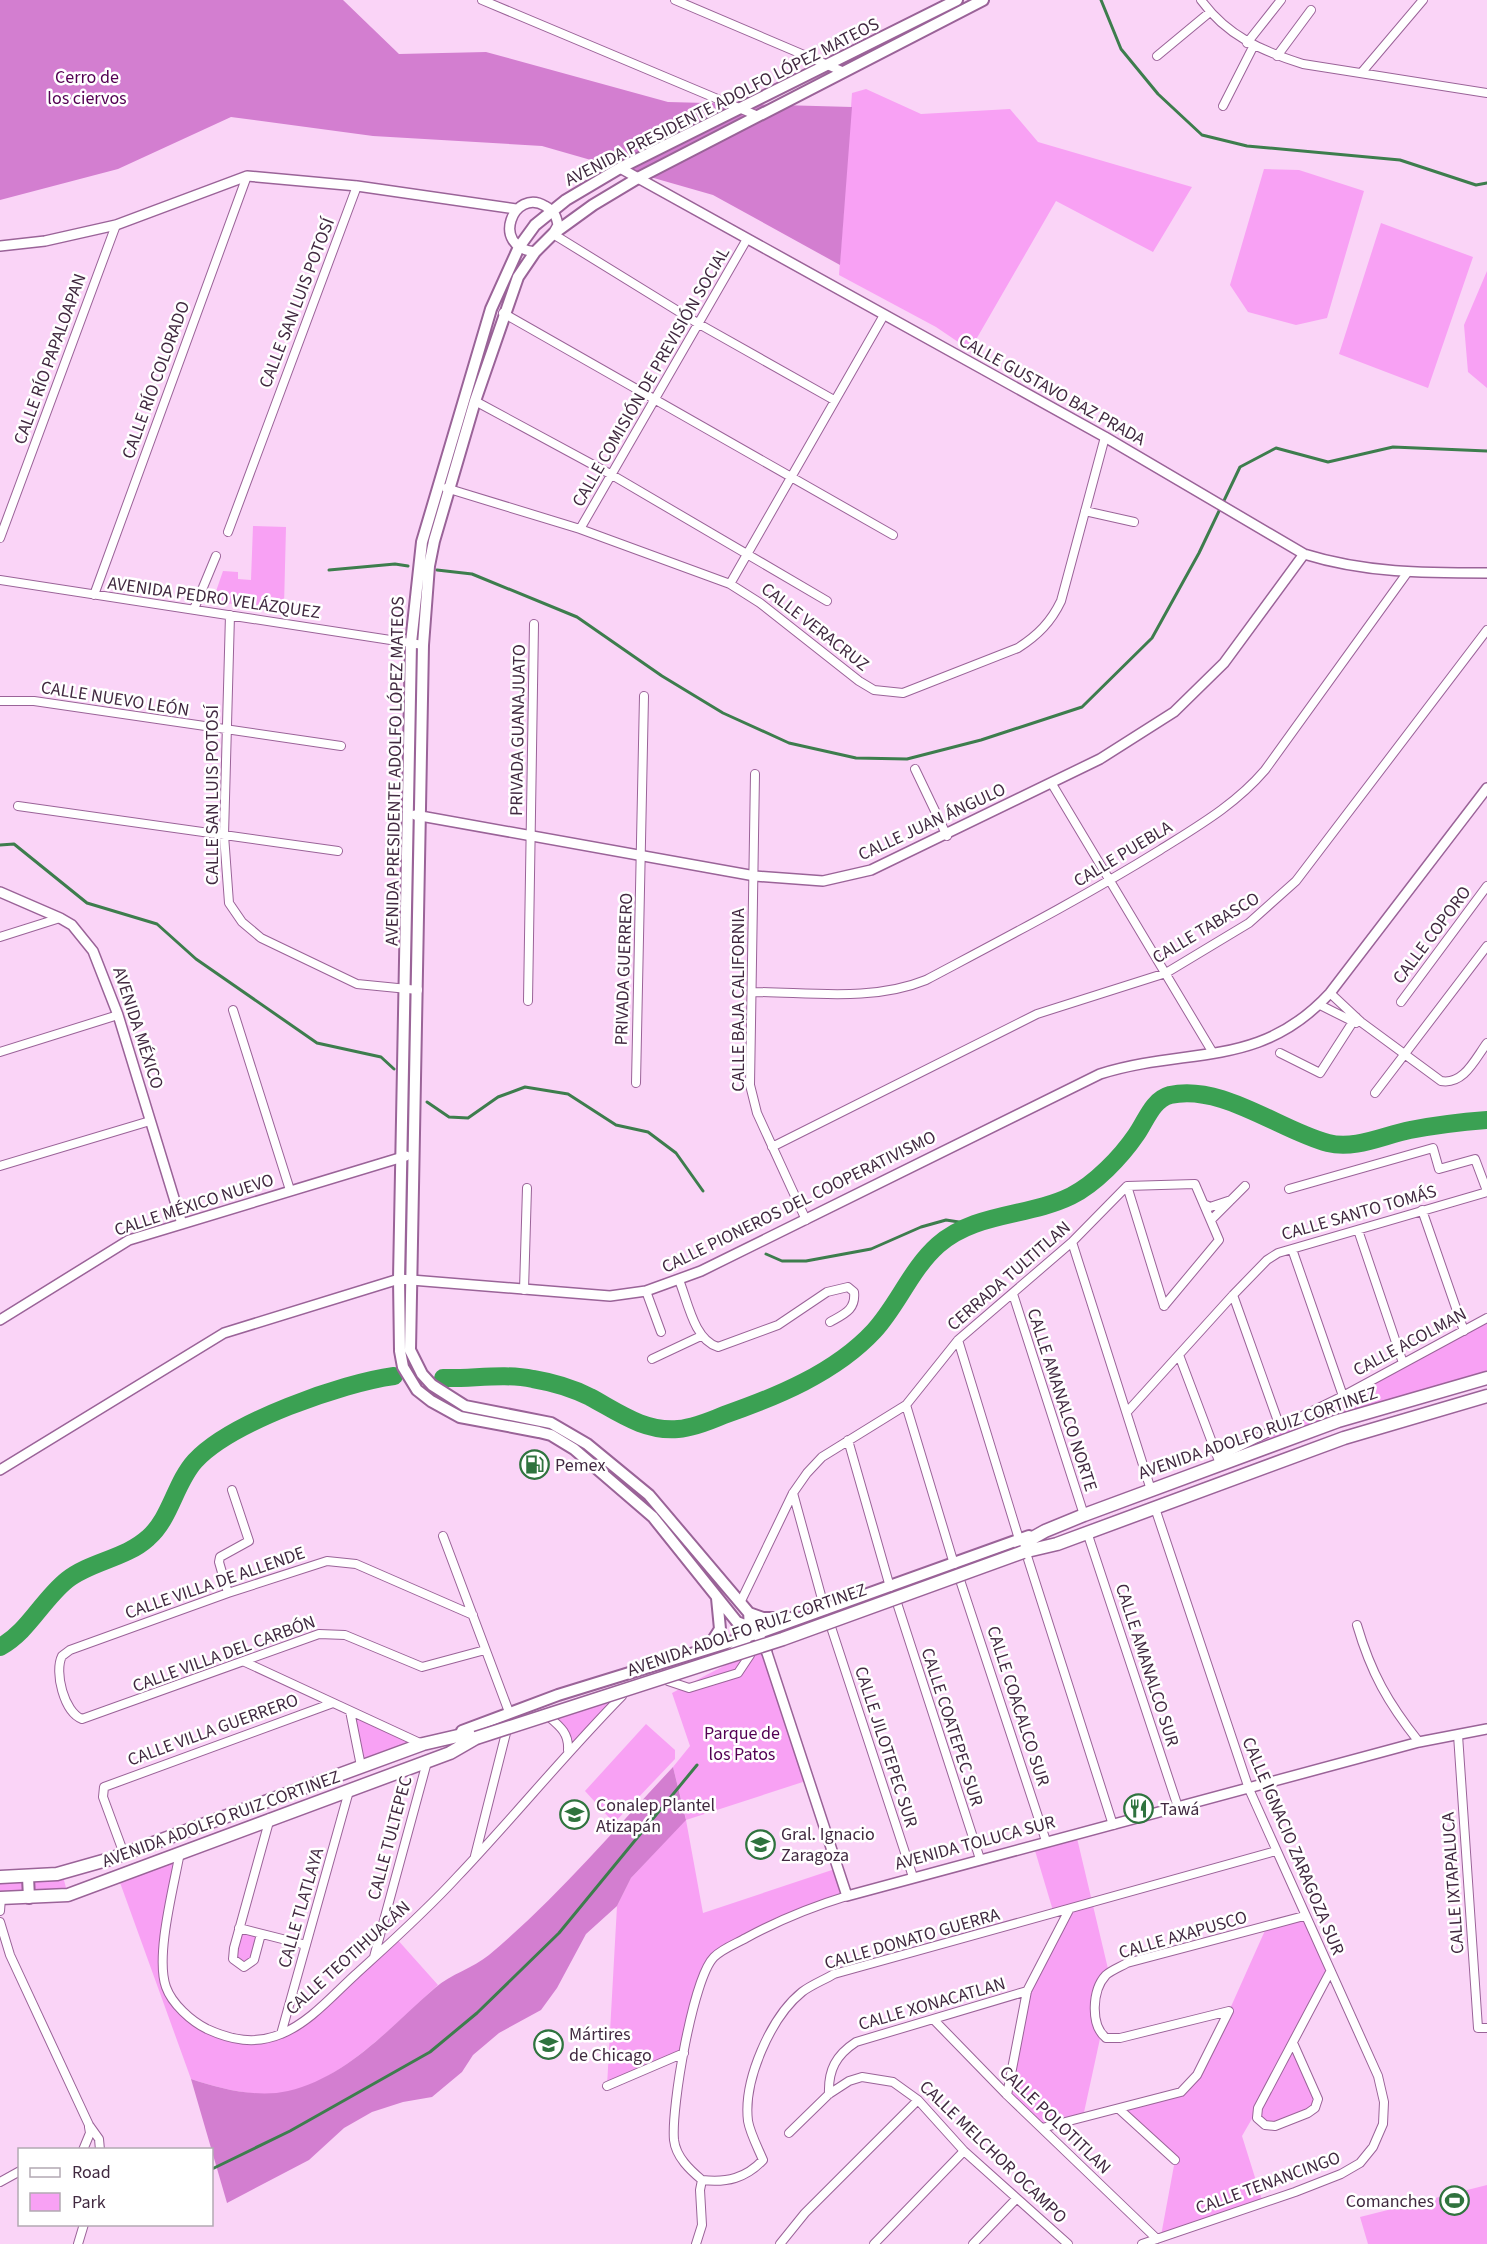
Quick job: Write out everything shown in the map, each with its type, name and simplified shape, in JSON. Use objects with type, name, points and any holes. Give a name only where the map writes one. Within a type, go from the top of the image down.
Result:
[{"type":"main road","name":"AVENIDA PRESIDENTE ADOLFO LÓPEZ MATEOS","points":[[752,1632],[737,1622],[638,1502],[564,1442],[539,1431],[460,1417],[431,1401],[417,1390],[403,1367],[400,1351],[405,1279],[415,815],[429,567],[444,488],[491,309],[519,247],[535,225],[552,209],[620,168],[957,0]]},
{"type":"main road","name":"AVENIDA PRESIDENTE ADOLFO LÓPEZ MATEOS","points":[[415,815],[411,643],[419,558],[475,401],[503,313],[518,277],[535,252],[553,234],[638,178],[982,0]]},
{"type":"main road","name":"AVENIDA PRESIDENTE ADOLFO LÓPEZ MATEOS","points":[[405,1279],[410,1350],[422,1374],[432,1385],[465,1406],[533,1418],[569,1431],[588,1444],[649,1495],[749,1613]]},
{"type":"main road","name":"AVENIDA ADOLFO RUIZ CORTINEZ","points":[[0,1902],[62,1895],[118,1877],[181,1851],[506,1732],[831,1628],[960,1580],[1023,1548],[1045,1531],[1219,1461],[1338,1420],[1487,1378]]},
{"type":"main road","name":"AVENIDA ADOLFO RUIZ CORTINEZ","points":[[0,1877],[57,1874],[124,1854],[509,1712],[705,1650],[752,1632],[805,1617],[954,1564],[1023,1548],[1057,1544],[1344,1438],[1487,1396]]},
{"type":"main road","name":"AVENIDA ADOLFO RUIZ CORTINEZ","points":[[445,1737],[476,1735],[783,1639],[1023,1548]]},
{"type":"main road","points":[[923,1575],[928,1592]]},
{"type":"main road","points":[[705,1650],[716,1639],[720,1629],[717,1598]]},
{"type":"main road","points":[[766,1650],[752,1632],[749,1613],[777,1620],[805,1617]]},
{"type":"main road","points":[[600,1703],[632,1683],[734,1652],[740,1649],[752,1632]]},
{"type":"main road","name":"AVENIDA ADOLFO RUIZ CORTINEZ","points":[[450,1754],[476,1735]]},
{"type":"main road","points":[[57,1874],[62,1895]]},
{"type":"main road","points":[[28,1877],[29,1898]]},
{"type":"street","points":[[483,0],[758,116]]},
{"type":"street","points":[[675,0],[844,72]]},
{"type":"street","points":[[1201,0],[1227,29],[1250,45],[1277,56],[1303,64],[1487,93]]},
{"type":"street","points":[[1223,106],[1250,45],[1281,0]]},
{"type":"street","points":[[1362,72],[1423,0]]},
{"type":"street","points":[[1277,56],[1311,10]]},
{"type":"street","points":[[1157,56],[1210,12]]},
{"type":"street","name":"CALLE GUSTAVO BAZ PRADA","points":[[620,168],[1105,436],[1304,554],[1332,563],[1407,573],[1487,573]]},
{"type":"street","points":[[0,246],[54,239],[116,225],[247,176],[357,186],[516,209]]},
{"type":"street","name":"CALLE RÍO COLORADO","points":[[93,595],[247,176]]},
{"type":"street","name":"CALLE SAN LUIS POTOSÍ","points":[[228,532],[357,186]]},
{"type":"street","points":[[535,252],[519,247],[510,235],[509,222],[516,209],[527,203],[540,202],[552,209],[558,225],[553,234],[699,324],[834,400]]},
{"type":"street","name":"CALLE RÍO PAPALOAPAN","points":[[0,538],[116,225]]},
{"type":"street","name":"CALLE COMISIÓN DE PREVISIÓN SOCIAL","points":[[580,529],[747,239]]},
{"type":"street","points":[[503,313],[893,535]]},
{"type":"street","points":[[730,584],[884,315]]},
{"type":"street","points":[[475,401],[612,475],[827,601]]},
{"type":"street","name":"CALLE VERACRUZ","points":[[444,488],[580,529],[730,584],[760,603],[859,681],[874,690],[903,693],[1018,648],[1044,628],[1061,601],[1105,436]]},
{"type":"street","points":[[1085,511],[1134,522]]},
{"type":"street","name":"CALLE JUAN ÁNGULO","points":[[415,815],[755,876],[823,881],[848,877],[871,870],[947,836],[1052,784],[1100,759],[1174,712],[1224,663],[1304,554]]},
{"type":"street","points":[[194,609],[216,556]]},
{"type":"street","name":"CALLE PUEBLA","points":[[752,992],[878,993],[903,989],[926,980],[1111,880],[1227,808],[1247,792],[1407,573]]},
{"type":"street","name":"AVENIDA PEDRO VELÁZQUEZ","points":[[0,580],[423,645]]},
{"type":"street","name":"CALLE SAN LUIS POTOSÍ","points":[[230,615],[225,731],[224,835],[227,894],[235,913],[251,931],[276,946],[357,984],[412,990]]},
{"type":"street","name":"PRIVADA GUANAJUATO","points":[[528,1001],[534,624]]},
{"type":"street","name":"CALLE TABASCO","points":[[772,1147],[1037,1014],[1166,973],[1249,923],[1296,881],[1487,630]]},
{"type":"street","name":"PRIVADA GUERRERO","points":[[636,1083],[644,696]]},
{"type":"street","name":"CALLE NUEVO LEÓN","points":[[0,700],[34,701],[225,731],[340,746]]},
{"type":"street","points":[[915,769],[947,836]]},
{"type":"street","name":"CALLE BAJA CALIFORNIA","points":[[755,774],[750,1085],[757,1113],[806,1220]]},
{"type":"street","points":[[1052,784],[1213,1053]]},
{"type":"street","name":"CALLE PIONEROS DEL COOPERATIVISMO","points":[[0,1470],[216,1337],[405,1279],[610,1296],[646,1291],[680,1280],[806,1220],[1100,1074],[1144,1062],[1213,1053],[1268,1040],[1291,1028],[1320,1005],[1487,788]]},
{"type":"street","points":[[18,806],[338,851]]},
{"type":"street","name":"CALLE COPORO","points":[[1401,1002],[1487,886]]},
{"type":"street","name":"AVENIDA MÉXICO","points":[[0,892],[60,918],[78,932],[93,951],[118,1015],[182,1224]]},
{"type":"street","points":[[0,937],[60,918]]},
{"type":"street","points":[[1375,1093],[1487,946]]},
{"type":"street","points":[[1330,993],[1356,1021]]},
{"type":"street","points":[[1320,1005],[1356,1021],[1441,1082],[1450,1083],[1459,1080],[1487,1044]]},
{"type":"street","points":[[233,1010],[290,1190]]},
{"type":"street","points":[[0,1052],[118,1015]]},
{"type":"street","points":[[1280,1053],[1320,1073],[1356,1021]]},
{"type":"street","points":[[0,1166],[150,1121]]},
{"type":"street","points":[[1289,1189],[1433,1148],[1439,1169],[1475,1159],[1487,1192]]},
{"type":"street","name":"CALLE MÉXICO NUEVO","points":[[0,1320],[116,1247],[290,1190],[408,1156]]},
{"type":"street","points":[[1195,1184],[1206,1204],[1219,1240],[1164,1306],[1127,1186],[1195,1184]]},
{"type":"street","name":"CERRADA TULTITLAN","points":[[740,1603],[793,1493],[822,1456],[906,1405],[958,1340],[1072,1242],[1127,1186]]},
{"type":"street","points":[[1211,1220],[1245,1186]]},
{"type":"street","points":[[524,1290],[527,1188]]},
{"type":"street","name":"CALLE SANTO TOMÁS","points":[[1126,1412],[1267,1260],[1292,1249],[1487,1192]]},
{"type":"street","points":[[1206,1204],[1210,1207],[1231,1200]]},
{"type":"street","points":[[1422,1210],[1464,1331]]},
{"type":"street","points":[[1358,1230],[1403,1363]]},
{"type":"street","points":[[1072,1242],[1150,1490]]},
{"type":"street","points":[[1292,1249],[1343,1396]]},
{"type":"street","points":[[680,1280],[701,1336],[708,1344],[718,1347],[729,1345],[778,1325],[827,1292],[848,1287],[854,1292],[855,1301],[851,1310],[830,1322]]},
{"type":"street","points":[[646,1291],[661,1332]]},
{"type":"street","name":"CALLE AMANALCO NORTE","points":[[1012,1294],[1083,1515]]},
{"type":"street","points":[[1233,1295],[1280,1427]]},
{"type":"street","name":"CALLE ACOLMAN","points":[[1219,1461],[1487,1318]]},
{"type":"street","points":[[652,1359],[701,1336]]},
{"type":"street","points":[[958,1340],[1113,1825]]},
{"type":"street","points":[[1179,1355],[1219,1461]]},
{"type":"street","points":[[906,1405],[954,1564]]},
{"type":"street","points":[[848,1440],[890,1587]]},
{"type":"street","points":[[228,1593],[219,1562],[220,1557],[249,1541],[232,1490]]},
{"type":"street","points":[[793,1493],[825,1610]]},
{"type":"street","name":"CALLE IGNACIO ZARAGOZA SUR","points":[[1155,1508],[1249,1789],[1304,1916],[1378,2076],[1384,2102],[1383,2124]]},
{"type":"street","name":"CALLE AMANALCO SUR","points":[[1087,1532],[1178,1807]]},
{"type":"street","points":[[443,1536],[509,1712]]},
{"type":"street","name":"CALLE VILLA DE ALLENDE","points":[[75,1716],[58,1672],[62,1656],[70,1650],[308,1566],[340,1561],[370,1569],[473,1615]]},
{"type":"street","name":"CALLE COACALCO SUR","points":[[960,1580],[1046,1841]]},
{"type":"street","name":"CALLE COATEPEC SUR","points":[[897,1603],[980,1859]]},
{"type":"street","points":[[1357,1625],[1376,1680],[1386,1699],[1419,1742]]},
{"type":"street","name":"CALLE JILOTEPEC SUR","points":[[831,1628],[913,1877]]},
{"type":"street","name":"CALLE VILLA DEL CARBÓN","points":[[75,1716],[90,1718],[328,1632],[345,1635],[422,1667],[485,1650]]},
{"type":"street","points":[[766,1650],[847,1896]]},
{"type":"street","points":[[245,1662],[423,1744]]},
{"type":"street","name":"CALLE TEOTIHUACÁN","points":[[181,1851],[162,1961],[166,1988],[181,2009],[204,2027],[227,2038],[254,2042],[281,2034],[304,2020],[390,1945],[474,1858],[568,1750],[622,1696]]},
{"type":"street","name":"CALLE VILLA GUERRERO","points":[[124,1854],[103,1797],[104,1787],[333,1703]]},
{"type":"street","points":[[350,1711],[361,1766]]},
{"type":"street","points":[[549,1717],[564,1731],[569,1740],[568,1750]]},
{"type":"street","name":"AVENIDA TOLUCA SUR","points":[[702,2180],[690,2170],[676,2149],[674,2140],[684,2054],[698,1988],[714,1957],[778,1921],[847,1896],[1419,1742],[1487,1729]]},
{"type":"street","points":[[474,1858],[506,1732]]},
{"type":"street","name":"CALLE IXTAPALUCA","points":[[1458,1735],[1478,2028],[1487,2028]]},
{"type":"street","name":"CALLE TULTEPEC","points":[[374,1958],[427,1762]]},
{"type":"street","name":"CALLE TLATLAYA","points":[[281,2034],[349,1791]]},
{"type":"street","points":[[261,1934],[254,1960],[244,1967],[237,1964],[233,1959],[239,1928],[270,1818]]},
{"type":"street","name":"CALLE DONATO GUERRA","points":[[702,2180],[726,2181],[745,2175],[763,2160],[748,2122],[749,2095],[760,2055],[776,2020],[802,1992],[834,1974],[1276,1851]]},
{"type":"street","points":[[1007,2095],[1027,1991],[1069,1910]]},
{"type":"street","name":"CALLE AXAPUSCO","points":[[1042,2128],[1181,2092],[1190,2084],[1229,2011],[1119,2038],[1106,2038],[1098,2028],[1095,2012],[1100,1986],[1105,1976],[1127,1963],[1304,1916]]},
{"type":"street","points":[[0,1922],[10,1955],[89,2126],[99,2139],[100,2148]]},
{"type":"street","points":[[239,1928],[306,1945]]},
{"type":"street","points":[[1294,2045],[1318,2099],[1315,2108],[1308,2114],[1275,2126],[1265,2125],[1257,2118],[1258,2108],[1294,2045],[1330,1972]]},
{"type":"street","name":"CALLE XONACATLAN","points":[[829,2094],[831,2070],[844,2050],[856,2042],[1027,1991]]},
{"type":"street","name":"CALLE POLOTITLAN","points":[[934,2020],[1007,2095],[1157,2239]]},
{"type":"street","points":[[607,2086],[684,2054]]},
{"type":"street","name":"CALLE MELCHOR OCAMPO","points":[[829,2094],[849,2081],[862,2078],[877,2078],[893,2082],[918,2100],[964,2151],[1068,2244]]},
{"type":"street","points":[[789,2133],[829,2094]]},
{"type":"street","points":[[780,2244],[805,2213],[918,2100]]},
{"type":"street","points":[[1119,2109],[1175,2160]]},
{"type":"street","name":"CALLE TENANCINGO","points":[[1142,2244],[1341,2174],[1360,2163],[1373,2147],[1383,2124]]},
{"type":"street","points":[[84,2148],[90,2133],[89,2126]]},
{"type":"street","points":[[874,2244],[964,2151]]},
{"type":"street","points":[[0,2182],[18,2172]]},
{"type":"street","points":[[696,2244],[702,2225],[700,2190],[702,2180]]},
{"type":"street","points":[[973,2244],[1016,2199]]},
{"type":"street","points":[[78,2244],[83,2226]]},
{"type":"green space","name":"Cerro de los ciervos","points":[[0,0],[343,0],[399,54],[486,52],[668,102],[852,107],[840,265],[713,195],[542,146],[373,136],[231,117],[118,169],[0,200]]},
{"type":"green space","points":[[866,89],[921,114],[1010,109],[1038,142],[1192,187],[1153,252],[1056,201],[970,350],[936,327],[839,275],[852,93]]},
{"type":"green space","points":[[1264,169],[1299,170],[1364,191],[1327,318],[1296,325],[1248,312],[1230,285]]},
{"type":"green space","points":[[1381,223],[1473,257],[1428,388],[1339,354]]},
{"type":"green space","points":[[1487,271],[1487,388],[1468,372],[1464,325]]},
{"type":"green space","points":[[253,526],[286,527],[284,606],[212,603],[223,571],[238,572],[238,579],[251,580]]},
{"type":"green space","points":[[1487,1318],[1487,1378],[1221,1465],[1218,1457]]},
{"type":"green space","name":"Parque de los Patos","points":[[766,1650],[809,1780],[686,1820],[703,1913],[838,1868],[847,1896],[768,1927],[727,1949],[712,1961],[704,1973],[684,2053],[607,2086],[617,1906],[631,1878],[686,1819],[673,1767],[690,1746],[672,1693],[737,1659]]},
{"type":"green space","points":[[622,1696],[568,1750],[569,1740],[549,1717]]},
{"type":"green space","points":[[350,1711],[423,1744],[361,1766]]},
{"type":"green space","points":[[646,1724],[675,1750],[675,1759],[614,1823],[585,1791]]},
{"type":"green space","points":[[673,1767],[686,1820],[631,1878],[617,1906],[586,1934],[557,1988],[541,2010],[499,2033],[473,2055],[462,2072],[432,2097],[403,2102],[372,2112],[344,2128],[309,2160],[227,2203],[213,2148],[211,2148],[191,2079],[239,2091],[276,2093],[310,2084],[330,2074],[368,2048],[441,1983],[483,1960],[538,1911]]},
{"type":"green space","points":[[1076,1834],[1109,1973],[1096,1998],[1101,2034],[1083,2117],[1042,2128],[1007,2095],[1027,1991],[1069,1911],[1054,1914],[1033,1844]]},
{"type":"green space","points":[[181,1851],[165,1940],[166,1987],[181,2009],[204,2027],[254,2041],[304,2020],[396,1938],[438,1985],[362,2053],[318,2081],[295,2090],[272,2094],[241,2092],[191,2079],[118,1877]]},
{"type":"green space","points":[[62,1873],[68,1895],[0,1898],[0,1877]]},
{"type":"green space","points":[[1304,1916],[1330,1972],[1294,2045],[1318,2099],[1308,2113],[1265,2125],[1257,2110],[1242,2136],[1263,2203],[1160,2241],[1175,2160],[1119,2109],[1181,2092],[1190,2084],[1229,2011],[1267,1926]]},
{"type":"green space","points":[[239,1928],[261,1934],[254,1960],[237,1964],[234,1948]]},
{"type":"green space","name":"Comanches","points":[[1487,2185],[1487,2244],[1368,2244],[1360,2217]]},
{"type":"waterway","points":[[1101,0],[1121,49],[1158,94],[1202,135],[1247,146],[1400,160],[1476,185],[1487,183]]},
{"type":"waterway","points":[[437,570],[472,574],[577,617],[662,676],[723,713],[789,743],[856,758],[907,759],[981,740],[1082,707],[1152,638],[1199,553],[1240,467],[1276,448],[1328,462],[1393,447],[1487,451]]},
{"type":"waterway","points":[[329,570],[395,564],[408,566]]},
{"type":"waterway","points":[[0,845],[14,844],[87,903],[157,924],[196,959],[317,1043],[381,1057],[394,1069]]},
{"type":"waterway","points":[[427,1102],[449,1117],[468,1118],[498,1097],[525,1087],[568,1094],[616,1125],[648,1132],[676,1153],[703,1191]]},
{"type":"waterway","points":[[443,1378],[511,1376],[540,1380],[584,1394],[621,1415],[643,1424],[666,1429],[690,1427],[784,1392],[841,1359],[883,1321],[920,1265],[938,1245],[968,1226],[1054,1203],[1080,1191],[1115,1161],[1136,1135],[1158,1101],[1170,1095],[1190,1093],[1210,1096],[1250,1110],[1310,1137],[1338,1145],[1349,1145],[1429,1127],[1487,1120]]},
{"type":"waterway","points":[[766,1254],[782,1261],[806,1261],[871,1249],[921,1227],[946,1220],[972,1224]]},
{"type":"waterway","points":[[0,1647],[19,1633],[67,1580],[87,1568],[129,1551],[148,1538],[168,1511],[188,1470],[212,1446],[234,1432],[288,1406],[346,1387],[394,1376]]},
{"type":"waterway","points":[[213,2169],[290,2131],[430,2052],[477,2013],[559,1933],[697,1765]]},
{"type":"place","name":"Pemex","points":[[534,1465]]},
{"type":"place","name":"Tawá","points":[[1139,1809]]},
{"type":"place","name":"Conalep Plantel Atizapán","points":[[575,1815]]},
{"type":"place","name":"Gral. Ignacio Zaragoza","points":[[760,1844]]},
{"type":"place","name":"Mártires de Chicago","points":[[548,2044]]},
{"type":"place","name":"Comanches","points":[[1455,2201]]}]
